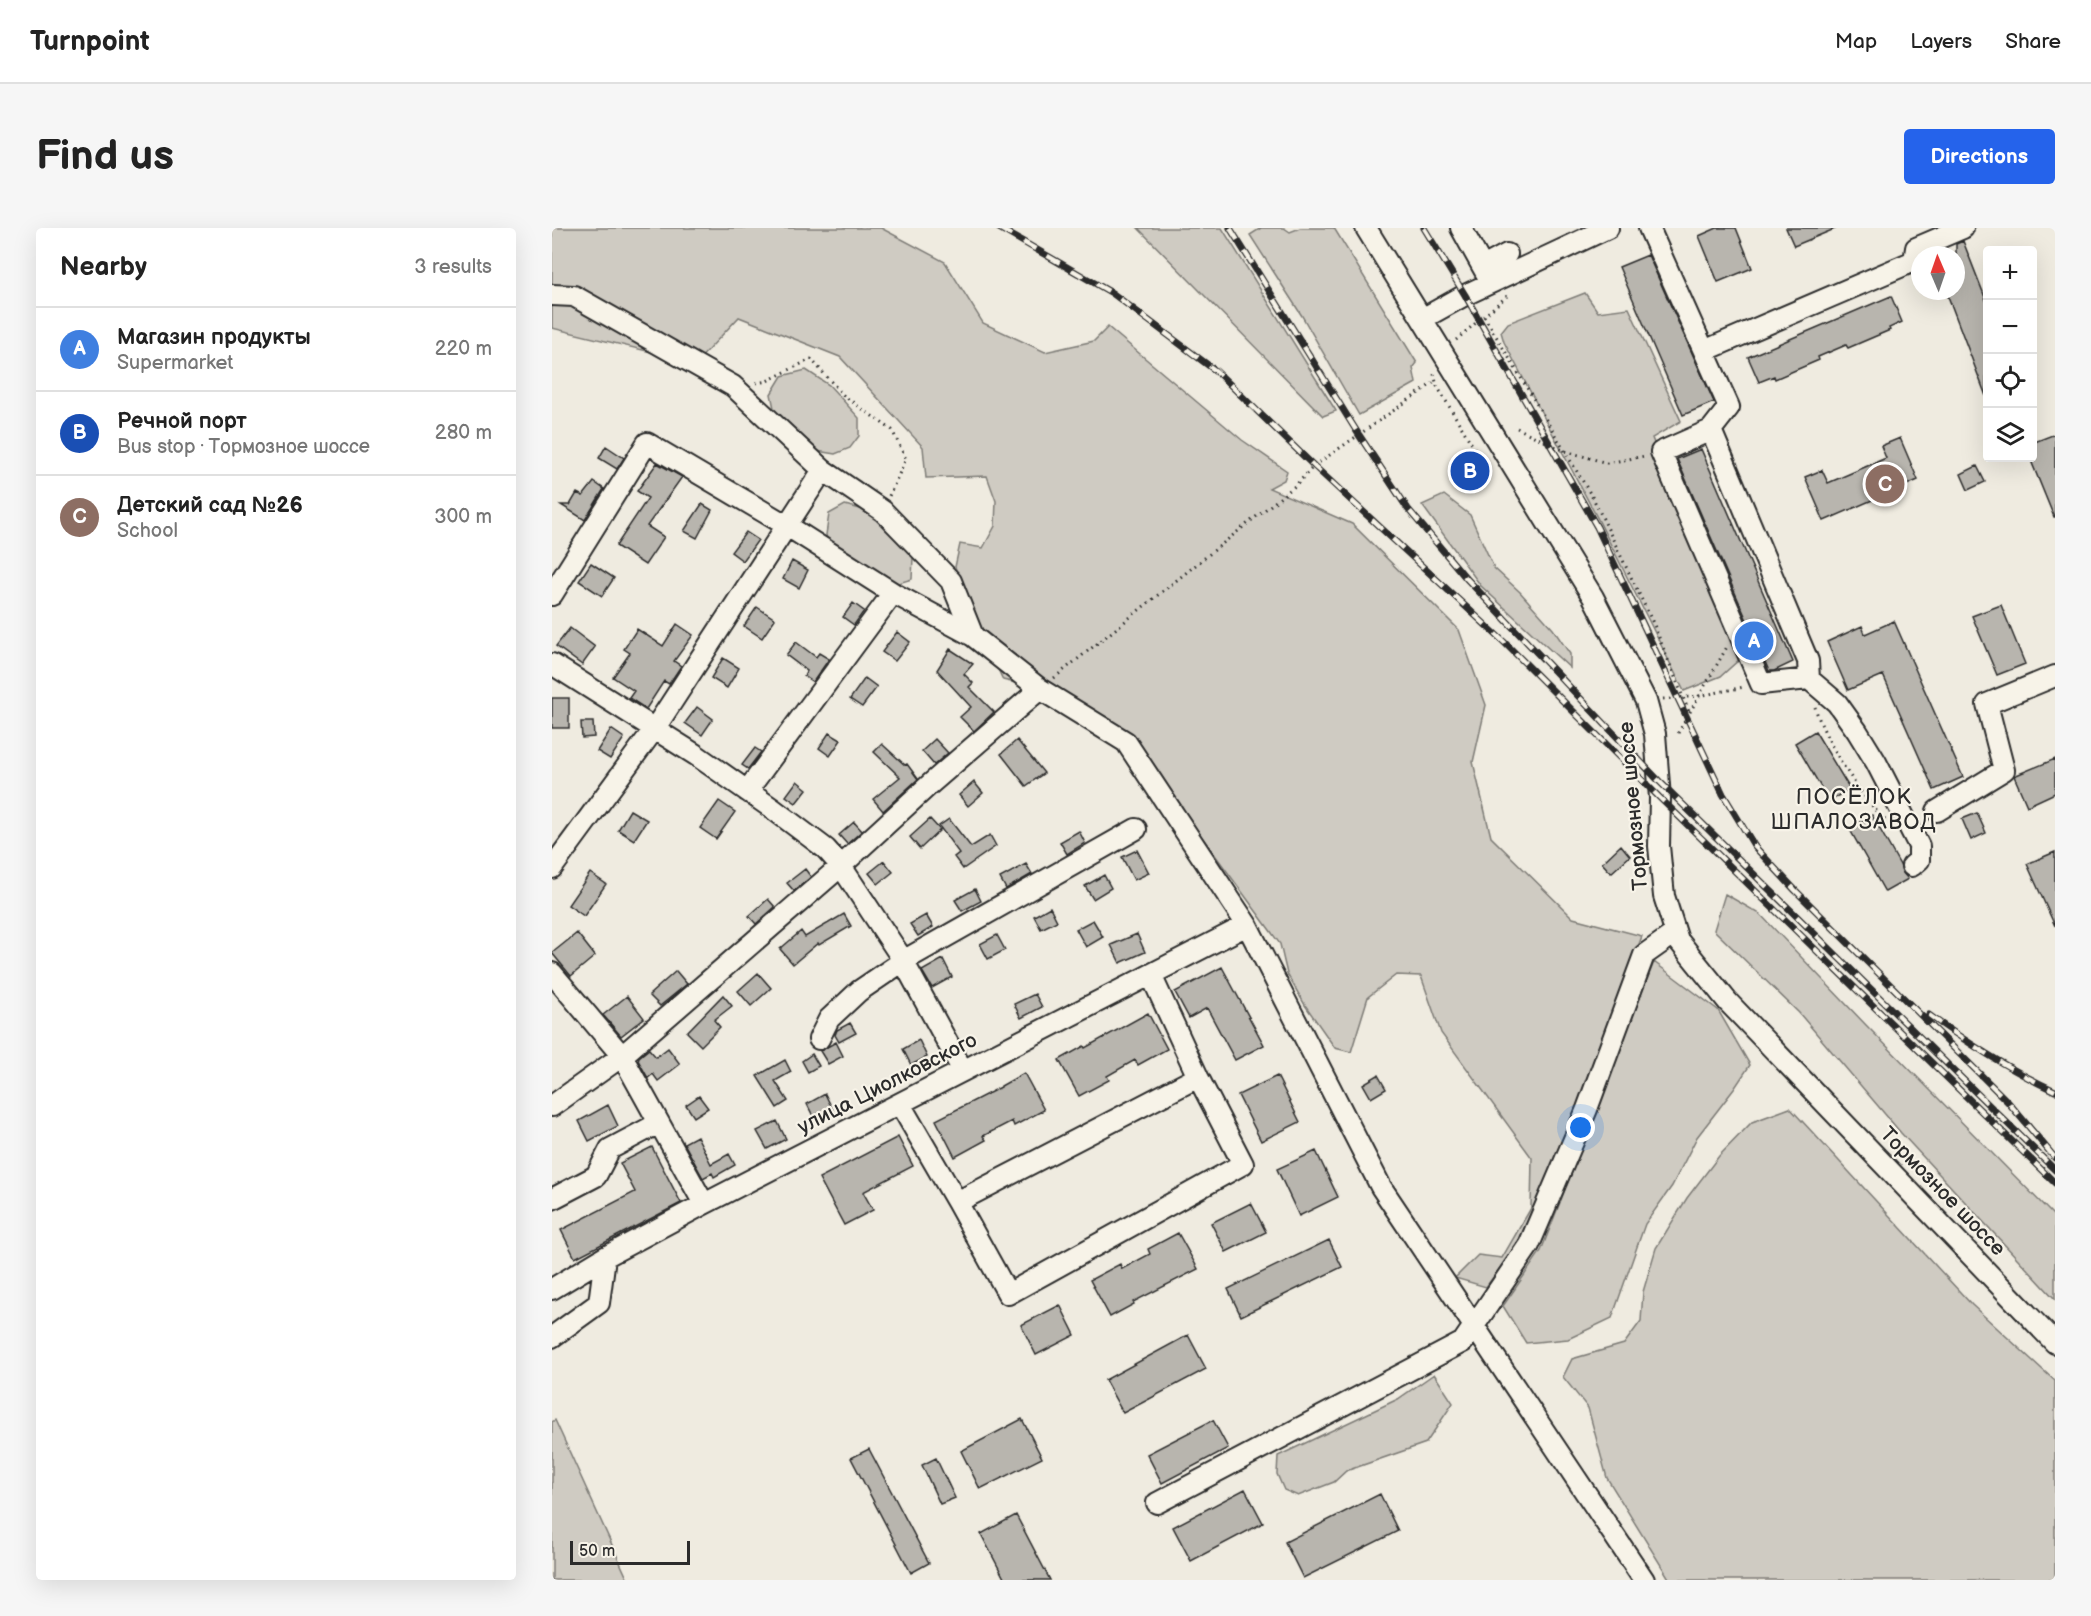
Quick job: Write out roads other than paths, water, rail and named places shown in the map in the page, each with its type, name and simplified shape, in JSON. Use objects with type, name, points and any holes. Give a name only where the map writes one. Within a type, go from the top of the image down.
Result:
[{"type":"street","name":"Тормозное шоссе","points":[[1366,228],[1593,597],[1646,701],[1655,734],[1660,798],[1659,846],[1664,896],[1678,940],[1728,1002],[2055,1343]]},
{"type":"street","points":[[1461,228],[1487,275]]},
{"type":"street","points":[[1649,228],[1729,407],[1711,430],[1661,452],[1761,684],[1809,679]]},
{"type":"street","points":[[1704,351],[1914,261],[1916,248],[1963,228]]},
{"type":"street","points":[[1487,275],[1596,230]]},
{"type":"street","points":[[1422,319],[1487,275],[1507,255]]},
{"type":"street","points":[[552,295],[574,296],[733,386],[823,470],[883,511],[951,581],[973,636]]},
{"type":"street","points":[[1711,430],[1808,661],[1809,679],[1837,703],[1876,762],[1919,846],[1919,860],[1912,866]]},
{"type":"street","points":[[552,595],[647,443],[786,525],[893,593],[973,636],[1040,689],[1126,742],[1246,925],[1381,1187],[1644,1580]]},
{"type":"street","points":[[552,868],[655,728],[823,470]]},
{"type":"street","points":[[747,791],[893,593]]},
{"type":"street","points":[[552,664],[655,728],[826,849],[841,866],[903,961],[963,1071]]},
{"type":"street","points":[[1937,811],[2004,770],[1987,704],[2055,676]]},
{"type":"street","points":[[552,1106],[622,1056],[1040,689]]},
{"type":"street","points":[[819,1039],[830,1018],[859,991],[903,961],[1136,829]]},
{"type":"street","name":"улица Циолковского","points":[[552,1289],[604,1257],[704,1204],[1246,925]]},
{"type":"street","points":[[1157,1503],[1462,1342],[1529,1245],[1587,1109],[1644,955],[1675,933]]},
{"type":"street","points":[[552,973],[622,1056],[704,1204]]},
{"type":"street","points":[[900,1104],[1008,1294],[1243,1164],[1198,1077],[1151,975]]},
{"type":"street","points":[[957,1202],[1198,1077]]},
{"type":"street","points":[[552,1199],[596,1176],[610,1149],[659,1123]]},
{"type":"street","points":[[552,1337],[599,1303],[604,1257]]},
{"type":"railway","points":[[999,228],[1112,293],[1216,371],[1314,466],[1504,642],[1660,798],[2055,1183]]},
{"type":"railway","points":[[1230,228],[1408,509],[1466,578],[1659,781],[2055,1170]]},
{"type":"railway","points":[[1424,228],[1465,295],[1597,527],[1723,794],[1755,847],[1795,890],[2008,1102],[2055,1158]]},
{"type":"railway","points":[[1929,1015],[1990,1056],[2055,1091]]},
{"type":"place","name":"Речной порт","points":[[1470,471]]},
{"type":"place","name":"Детский сад №26","points":[[1885,484]]},
{"type":"place","name":"Магазин продукты","points":[[1754,641]]},
{"type":"district","name":"ПОСЁЛОК ШПАЛОЗАВОД","points":[[1854,808]]}]
